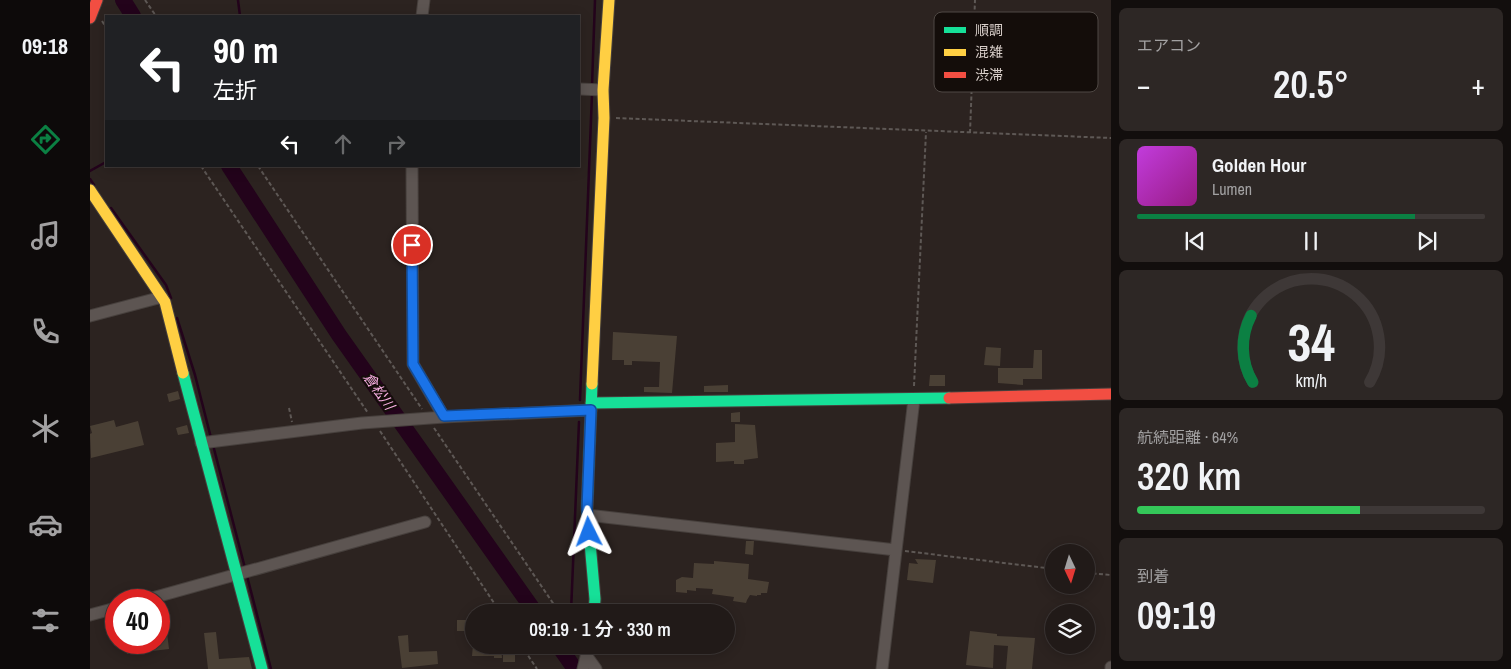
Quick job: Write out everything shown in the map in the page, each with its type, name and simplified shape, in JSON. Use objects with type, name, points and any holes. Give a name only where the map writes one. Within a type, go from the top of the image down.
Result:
[{"type":"street","points":[[422,15],[424,0]]},
{"type":"street","points":[[595,604],[587,515],[604,118],[601,90],[609,0]]},
{"type":"street","points":[[582,90],[601,90]]},
{"type":"street","points":[[412,167],[413,364],[444,416]]},
{"type":"street","points":[[90,190],[165,302],[208,442],[262,669]]},
{"type":"street","points":[[90,316],[162,297]]},
{"type":"street","points":[[208,442],[362,423],[591,406],[1111,394]]},
{"type":"street","points":[[882,669],[914,399]]},
{"type":"street","points":[[587,515],[896,550]]},
{"type":"street","points":[[170,593],[425,522]]},
{"type":"street","points":[[90,615],[105,611]]},
{"type":"street","points":[[583,669],[587,654]]},
{"type":"street","points":[[590,654],[596,669]]},
{"type":"path","points":[[145,0],[155,15]]},
{"type":"path","points":[[970,133],[972,92]]},
{"type":"path","points":[[604,118],[1111,138]]},
{"type":"path","points":[[914,399],[926,132]]},
{"type":"path","points":[[202,167],[495,604]]},
{"type":"path","points":[[259,167],[554,604]]},
{"type":"path","points":[[290,408],[291,420]]},
{"type":"path","points":[[896,550],[1045,568]]},
{"type":"path","points":[[1095,574],[1111,576]]},
{"type":"path","points":[[527,654],[537,669]]},
{"type":"building","points":[[613,332],[677,336],[672,393],[644,392],[644,387],[659,387],[660,362],[632,361],[632,365],[624,365],[624,360],[612,360]]},
{"type":"building","points":[[986,347],[1001,348],[1000,366],[984,365]]},
{"type":"building","points":[[1034,350],[1042,350],[1042,379],[1023,379],[1023,385],[998,383],[998,368],[1033,368]]},
{"type":"building","points":[[930,375],[945,375],[945,386],[929,386]]},
{"type":"building","points":[[728,385],[728,392],[704,392],[704,386]]},
{"type":"building","points":[[178,391],[180,399],[169,402],[167,394]]},
{"type":"building","points":[[740,412],[740,422],[731,422],[731,413]]},
{"type":"building","points":[[114,420],[116,427],[138,421],[144,445],[91,458],[90,434],[92,433],[90,426]]},
{"type":"building","points":[[735,424],[755,425],[758,458],[744,460],[744,464],[734,464],[734,461],[716,462],[716,443],[735,442]]},
{"type":"building","points":[[187,425],[189,433],[178,435],[176,428]]},
{"type":"building","points":[[746,541],[754,541],[753,555],[745,554]]},
{"type":"building","points":[[915,559],[936,560],[933,583],[907,580],[909,563],[918,564]]},
{"type":"building","points":[[714,561],[749,564],[748,579],[769,582],[767,593],[761,593],[761,595],[757,596],[750,595],[746,603],[733,601],[734,597],[712,594],[713,589],[696,588],[696,591],[687,590],[687,593],[676,592],[676,580],[682,577],[693,578],[694,563],[714,564]]},
{"type":"building","points":[[457,620],[465,620],[465,631],[457,631]]},
{"type":"building","points":[[970,631],[997,634],[997,636],[1035,638],[1032,669],[1006,669],[1008,646],[994,645],[993,668],[966,665]]},
{"type":"building","points":[[216,632],[219,659],[249,657],[252,669],[208,669],[204,633]]},
{"type":"building","points":[[408,635],[409,652],[437,651],[438,664],[402,668],[398,636]]},
{"type":"building","points":[[472,654],[502,654],[502,658],[494,658],[494,656],[472,656]]},
{"type":"building","points":[[503,654],[515,655],[515,662],[503,662]]},
{"type":"waterway","name":"倉松川","points":[[123,0],[132,15]]},
{"type":"waterway","points":[[238,0],[240,15]]},
{"type":"waterway","points":[[592,86],[595,0]]},
{"type":"waterway","points":[[580,400],[592,94]]},
{"type":"waterway","points":[[90,171],[105,163]]},
{"type":"waterway","name":"倉松川","points":[[230,167],[339,335],[529,604]]},
{"type":"waterway","points":[[90,179],[94,185]]},
{"type":"waterway","points":[[111,208],[166,285],[171,298]]},
{"type":"waterway","points":[[177,318],[195,375],[211,438]]},
{"type":"waterway","points":[[571,604],[579,422]]},
{"type":"waterway","points":[[213,445],[245,568]]},
{"type":"waterway","points":[[247,576],[271,669]]},
{"type":"waterway","name":"倉松川","points":[[564,654],[575,669]]},
{"type":"traffic: fast","points":[[183,373],[262,669]]},
{"type":"traffic: fast","points":[[592,384],[587,509],[595,604]]},
{"type":"traffic: fast","points":[[591,403],[949,398]]},
{"type":"traffic: slow","points":[[592,384],[604,118],[603,90],[609,0]]},
{"type":"traffic: slow","points":[[90,190],[165,302],[183,373]]},
{"type":"traffic: jam","points":[[90,18],[97,0]]},
{"type":"traffic: jam","points":[[949,398],[1111,394]]},
{"type":"route","points":[[412,245],[413,364],[444,416],[591,410],[587,509],[589,532]]}]
